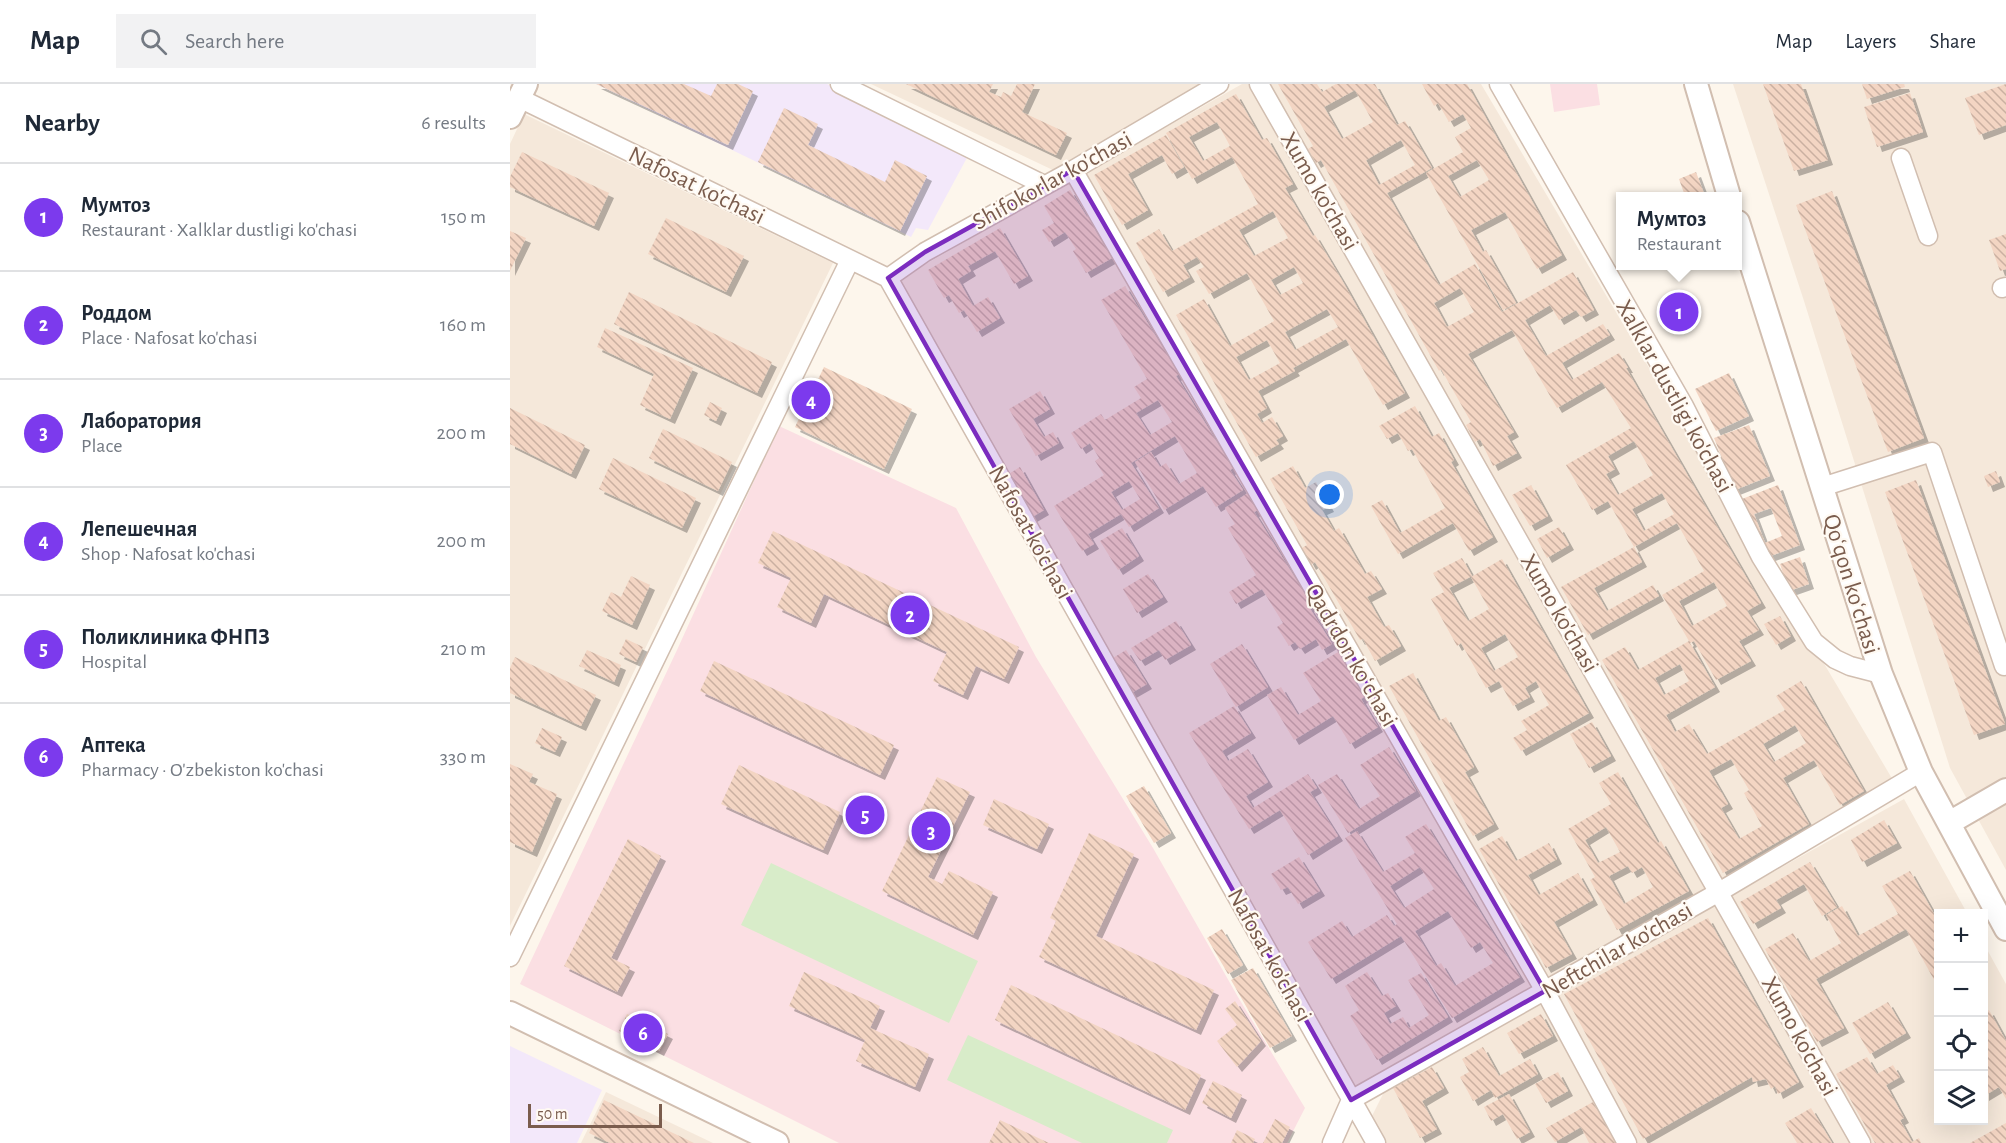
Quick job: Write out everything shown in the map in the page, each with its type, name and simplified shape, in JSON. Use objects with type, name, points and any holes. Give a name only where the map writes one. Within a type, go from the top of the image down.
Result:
[{"type":"street","points":[[840,84],[1044,185]]},
{"type":"street","name":"Shifokorlar ko'chasi","points":[[888,279],[925,252],[1073,170],[1219,84]]},
{"type":"street","name":"Xumo ko'chasi","points":[[1259,84],[1861,1143]]},
{"type":"street","name":"Xalklar dustligi ko'chasi","points":[[1498,84],[1684,406],[1761,557],[1814,642],[1850,666],[1881,674]]},
{"type":"street","points":[[1696,84],[1729,192]]},
{"type":"street","name":"Nafosat ko'chasi","points":[[518,100],[888,279],[1376,1143]]},
{"type":"street","points":[[1901,158],[1928,236]]},
{"type":"street","name":"Qadrdon koʻchasi","points":[[1073,170],[1545,991],[1627,1143]]},
{"type":"street","name":"Qoʻqon koʻchasi","points":[[1742,238],[1881,674],[1921,772],[2006,929]]},
{"type":"street","points":[[510,957],[850,260]]},
{"type":"street","points":[[1822,487],[1932,452],[2004,666]]},
{"type":"street","name":"Neftchilar ko'chasi","points":[[1351,1100],[1719,892],[1921,772]]},
{"type":"street","points":[[1948,823],[2006,790]]},
{"type":"street","points":[[510,1013],[772,1142]]},
{"type":"street","points":[[1332,1143],[1351,1100]]},
{"type":"highlighted area","points":[[1073,170],[1545,991],[1351,1100],[888,278],[925,252]]},
{"type":"shaded area","points":[[596,84],[827,84],[969,154],[928,230],[916,228],[911,237]]},
{"type":"shaded area","points":[[871,84],[1200,84],[1055,171]]},
{"type":"shaded area","points":[[1242,84],[1481,84],[1900,792],[1349,1094],[889,285]]},
{"type":"shaded area","points":[[1550,84],[1597,84],[1600,105],[1554,112]]},
{"type":"shaded area","points":[[1733,84],[2006,84],[2006,870],[1950,768],[1804,301]]},
{"type":"shaded area","points":[[524,114],[833,263],[510,926],[510,144]]},
{"type":"shaded area","points":[[779,426],[956,508],[1036,657],[1153,848],[1238,997],[1305,1108],[1287,1143],[839,1143],[520,984]]},
{"type":"shaded area","points":[[1904,799],[1965,909],[1934,909],[1934,1125],[1988,1125],[1988,951],[2006,984],[2006,1143],[1381,1143],[1369,1122],[1386,1088]]},
{"type":"shaded area","points":[[510,1046],[602,1090],[577,1143],[510,1143]]},
{"type":"shaded area","points":[[606,1092],[713,1143],[581,1143]]},
{"type":"green space","points":[[771,863],[978,961],[949,1023],[741,925]]},
{"type":"green space","points":[[968,1035],[1173,1130],[1167,1143],[1082,1143],[947,1080]]},
{"type":"building","points":[[596,84],[684,84],[711,96],[717,84],[738,84],[753,91],[728,145]]},
{"type":"building","points":[[906,84],[993,84],[989,92],[1001,97],[1003,92],[1011,96],[1017,84],[1035,84],[1022,112],[1067,133],[1056,155]]},
{"type":"building","points":[[1278,84],[1317,84],[1322,92],[1336,84],[1375,84],[1397,125],[1405,121],[1432,168],[1387,193],[1439,285],[1475,264],[1502,312],[1573,272],[1594,310],[1581,317],[1576,310],[1559,320],[1550,305],[1525,320],[1546,356],[1603,324],[1610,335],[1562,363],[1572,380],[1619,353],[1761,603],[1747,611],[1759,630],[1739,641],[1751,661],[1716,680],[1694,641],[1690,643],[1715,687],[1666,715],[1675,732],[1689,724],[1707,754],[1785,710],[1776,696],[1801,681],[1864,791],[1840,805],[1814,760],[1783,778],[1809,824],[1723,873],[1602,660],[1625,647],[1638,670],[1689,641],[1662,595],[1704,571],[1677,523],[1634,547],[1608,501],[1592,510],[1566,465],[1631,428],[1602,382],[1557,408],[1512,330],[1468,354],[1514,432],[1507,436],[1517,453],[1493,466],[1480,439],[1475,442],[1466,425],[1471,422],[1441,369],[1439,371],[1321,160],[1316,163],[1308,149],[1313,146]],"holes":[[[1355,90],[1373,122],[1342,139],[1324,107]],[[1401,140],[1415,165],[1379,185],[1366,160]],[[1460,288],[1474,312],[1447,327],[1434,303]],[[1634,441],[1653,475],[1618,495],[1606,474],[1615,469],[1608,456]],[[1662,493],[1674,514],[1644,531],[1632,509]],[[1714,582],[1727,606],[1692,626],[1679,601]],[[1680,664],[1689,681],[1664,695],[1655,678]],[[1795,725],[1806,743],[1774,762],[1763,744]],[[1731,759],[1749,790],[1744,793],[1762,826],[1739,839],[1721,808],[1728,804],[1709,771]]]},
{"type":"building","points":[[1422,84],[1467,84],[1562,255],[1537,269],[1505,212],[1471,230],[1483,252],[1486,250],[1516,303],[1503,310],[1426,173],[1463,152],[1455,137],[1471,128],[1463,114],[1449,122],[1438,103],[1434,106]],"holes":[[[1477,160],[1489,180],[1460,197],[1448,176]]]},
{"type":"building","points":[[1763,84],[1801,84],[1828,160],[1794,171]]},
{"type":"building","points":[[1862,84],[1904,84],[1905,87],[1867,99]]},
{"type":"building","points":[[2006,84],[2006,125],[1979,135],[1965,98]]},
{"type":"building","points":[[1910,93],[1923,132],[1877,147],[1864,107]]},
{"type":"building","points":[[1236,94],[1262,140],[1267,138],[1293,184],[1285,188],[1343,282],[1405,393],[1383,405],[1346,339],[1293,368],[1295,371],[1258,391],[1267,408],[1257,414],[1262,423],[1272,417],[1283,436],[1276,440],[1279,444],[1256,457],[1176,315],[1204,299],[1230,346],[1274,321],[1247,273],[1209,294],[1196,271],[1204,267],[1197,257],[1183,265],[1190,277],[1163,292],[1136,243],[1159,229],[1172,251],[1258,204],[1232,157],[1192,179],[1166,133]],"holes":[[[1217,122],[1230,146],[1203,161],[1189,137]],[[1273,211],[1288,238],[1254,256],[1239,230]],[[1294,267],[1303,283],[1280,295],[1271,280]],[[1327,309],[1338,327],[1295,350],[1285,332]],[[1267,340],[1280,363],[1249,380],[1236,357]]]},
{"type":"building","points":[[784,108],[818,124],[808,145],[885,182],[895,160],[927,176],[900,231],[758,162]]},
{"type":"building","points":[[1166,135],[1184,167],[1172,174],[1162,155],[1128,174],[1148,210],[1122,225],[1094,175]]},
{"type":"building","points":[[522,152],[609,193],[594,226],[510,187],[510,177]]},
{"type":"building","points":[[1696,172],[1704,192],[1684,192],[1679,179]]},
{"type":"building","points":[[1070,190],[1087,217],[1091,214],[1099,227],[1095,230],[1112,258],[1086,273],[1073,251],[1076,249],[1065,232],[1049,242],[1042,230],[1054,223],[1044,206]]},
{"type":"building","points":[[1832,191],[1924,438],[1888,452],[1796,205]]},
{"type":"building","points":[[666,218],[744,256],[726,292],[648,254]]},
{"type":"building","points":[[1000,228],[1028,276],[1014,284],[995,251],[968,266],[971,271],[958,279],[973,306],[988,297],[1000,318],[977,332],[964,310],[959,313],[949,295],[944,298],[928,270]]},
{"type":"building","points":[[510,231],[526,238],[510,271]]},
{"type":"building","points":[[2006,234],[2006,269],[2000,271],[1989,240]]},
{"type":"building","points":[[1125,286],[1179,374],[1176,376],[1233,468],[1230,470],[1243,490],[1216,507],[1203,486],[1164,510],[1135,462],[1151,452],[1160,467],[1166,463],[1179,484],[1197,473],[1175,436],[1131,463],[1159,508],[1129,527],[1121,514],[1088,534],[1094,544],[1082,551],[1054,506],[1104,475],[1095,461],[1099,458],[1090,443],[1081,449],[1071,433],[1101,414],[1105,420],[1141,398],[1134,387],[1147,379],[1101,300]],"holes":[[[1158,400],[1172,422],[1150,435],[1136,413]],[[1129,481],[1140,499],[1122,510],[1111,492]]]},
{"type":"building","points":[[629,292],[772,362],[757,393],[614,324]]},
{"type":"building","points":[[605,328],[693,368],[670,419],[640,405],[654,374],[597,347]]},
{"type":"building","points":[[824,367],[912,409],[884,469],[795,427]]},
{"type":"building","points":[[1729,373],[1749,416],[1716,431],[1695,389]]},
{"type":"building","points":[[1040,391],[1050,409],[1033,419],[1044,437],[1053,432],[1059,443],[1036,456],[1009,409]]},
{"type":"building","points":[[710,402],[722,408],[716,421],[704,415]]},
{"type":"building","points":[[1415,406],[1432,437],[1439,433],[1454,460],[1451,462],[1493,537],[1469,551],[1453,523],[1398,554],[1371,506],[1382,500],[1400,533],[1445,508],[1412,449],[1408,451],[1398,433],[1387,439],[1379,426]]},
{"type":"building","points":[[510,408],[585,445],[571,474],[510,444]]},
{"type":"building","points":[[1749,425],[1770,476],[1735,490],[1714,438]]},
{"type":"building","points":[[663,429],[732,462],[718,491],[649,458]]},
{"type":"building","points":[[613,458],[696,498],[682,528],[599,489]]},
{"type":"building","points":[[1293,466],[1305,488],[1316,482],[1329,507],[1322,510],[1334,531],[1339,528],[1365,574],[1371,571],[1382,589],[1367,597],[1384,627],[1389,625],[1401,646],[1375,661],[1363,639],[1360,640],[1315,562],[1311,565],[1302,548],[1307,545],[1270,479]]},
{"type":"building","points":[[1020,467],[1044,510],[1027,520],[1002,478]]},
{"type":"building","points":[[1996,471],[2000,482],[1988,487],[1984,476]]},
{"type":"building","points":[[1916,480],[2005,724],[1974,735],[1885,492]]},
{"type":"building","points":[[1531,485],[1548,516],[1530,526],[1512,495]]},
{"type":"building","points":[[1778,485],[1800,545],[1765,558],[1742,499]],"holes":[[[1771,508],[1782,536],[1765,543],[1754,514]]]},
{"type":"building","points":[[1248,493],[1258,510],[1254,512],[1312,605],[1309,607],[1332,644],[1322,650],[1316,639],[1300,649],[1295,642],[1289,646],[1277,627],[1283,623],[1262,589],[1236,604],[1229,592],[1256,575],[1228,528],[1235,524],[1225,508]]},
{"type":"building","points":[[1559,527],[1569,545],[1547,558],[1537,539]]},
{"type":"building","points":[[1122,528],[1139,556],[1118,570],[1100,541]]},
{"type":"building","points":[[773,531],[1019,647],[1004,679],[976,666],[963,695],[933,681],[947,652],[824,594],[811,623],[777,607],[791,578],[758,563]]},
{"type":"building","points":[[1634,547],[1642,562],[1594,588],[1607,611],[1653,585],[1659,596],[1588,635],[1561,587]]},
{"type":"building","points":[[1800,557],[1809,584],[1789,591],[1780,564]]},
{"type":"building","points":[[1462,558],[1472,576],[1449,588],[1468,621],[1489,609],[1471,577],[1502,559],[1589,713],[1521,751],[1513,738],[1527,730],[1521,721],[1549,705],[1536,681],[1525,688],[1530,697],[1513,706],[1499,681],[1486,688],[1461,643],[1457,646],[1431,599],[1444,592],[1433,573]],"holes":[[[1505,634],[1518,657],[1494,671],[1481,648]]]},
{"type":"building","points":[[1148,574],[1163,597],[1137,613],[1123,589]]},
{"type":"building","points":[[631,576],[650,585],[632,625],[602,611],[611,592],[621,597]]},
{"type":"building","points":[[1780,616],[1791,636],[1776,645],[1764,624]]},
{"type":"building","points":[[1176,621],[1191,645],[1165,660],[1159,650],[1140,661],[1131,648]]},
{"type":"building","points":[[626,639],[643,647],[636,662],[619,654]]},
{"type":"building","points":[[1242,644],[1268,687],[1236,707],[1210,664]]},
{"type":"building","points":[[587,650],[621,665],[614,682],[579,666]]},
{"type":"building","points":[[1126,650],[1147,684],[1126,696],[1105,663]]},
{"type":"building","points":[[1338,652],[1365,696],[1361,699],[1378,727],[1350,744],[1333,716],[1294,740],[1267,695],[1281,687],[1298,715],[1321,701],[1303,673]]},
{"type":"building","points":[[515,657],[596,695],[581,726],[510,693],[510,668]]},
{"type":"building","points":[[714,661],[894,745],[880,775],[700,691]]},
{"type":"building","points":[[1413,673],[1439,721],[1446,717],[1474,767],[1465,772],[1494,824],[1473,836],[1389,686]]},
{"type":"building","points":[[1234,706],[1251,733],[1222,751],[1228,761],[1248,749],[1268,782],[1246,796],[1253,808],[1308,774],[1317,788],[1310,792],[1338,836],[1308,855],[1280,810],[1249,829],[1189,733]]},
{"type":"building","points":[[1592,722],[1611,756],[1589,768],[1570,734]]},
{"type":"building","points":[[542,728],[562,737],[555,752],[535,743]]},
{"type":"building","points":[[1389,747],[1416,791],[1348,833],[1318,785],[1337,774],[1359,809],[1380,796],[1360,765]]},
{"type":"building","points":[[510,764],[533,774],[529,782],[557,794],[532,852],[510,842]]},
{"type":"building","points":[[739,765],[840,812],[823,850],[721,804]]},
{"type":"building","points":[[1618,772],[1658,843],[1661,841],[1689,891],[1617,930],[1590,880],[1595,877],[1568,829],[1611,804],[1599,783]],"holes":[[[1606,827],[1620,852],[1598,863],[1585,840]],[[1628,866],[1632,873],[1642,867],[1653,887],[1624,904],[1609,876]]]},
{"type":"building","points":[[937,777],[970,792],[928,877],[942,884],[949,871],[993,892],[973,935],[882,891]]},
{"type":"building","points":[[1144,786],[1171,833],[1154,843],[1126,796]]},
{"type":"building","points":[[994,799],[1049,824],[1037,849],[983,825]]},
{"type":"building","points":[[1884,820],[1897,843],[1862,862],[1851,840]]},
{"type":"building","points":[[1426,824],[1520,977],[1452,1018],[1401,936],[1331,979],[1308,942],[1342,921],[1352,937],[1387,915],[1394,926],[1397,924],[1345,838],[1357,831],[1383,872],[1415,853],[1405,837]],"holes":[[[1420,867],[1434,889],[1404,908],[1390,886]],[[1448,911],[1471,948],[1480,942],[1493,963],[1455,986],[1441,963],[1436,966],[1415,931]]]},
{"type":"building","points":[[1089,833],[1134,854],[1096,936],[1214,990],[1196,1030],[1039,957],[1056,921],[1050,918]]},
{"type":"building","points":[[1502,836],[1516,861],[1549,843],[1557,859],[1528,875],[1539,895],[1578,873],[1593,900],[1554,922],[1572,954],[1546,968],[1479,849]]},
{"type":"building","points":[[628,839],[661,856],[611,958],[630,967],[617,992],[564,966]]},
{"type":"building","points":[[1299,857],[1320,891],[1298,904],[1288,887],[1281,890],[1271,874]]},
{"type":"building","points":[[1810,862],[1837,907],[1822,916],[1804,884],[1776,900],[1781,908],[1753,924],[1740,902]]},
{"type":"building","points":[[1910,871],[1934,914],[1934,980],[1906,929],[1816,979],[1844,1028],[1817,1042],[1765,949],[1793,933],[1809,961],[1841,943],[1826,915],[1842,906],[1858,936],[1898,914],[1882,886]]},
{"type":"building","points":[[1708,918],[1799,1082],[1778,1094],[1775,1086],[1771,1089],[1766,1079],[1753,1082],[1752,1077],[1643,1139],[1564,994]]},
{"type":"building","points":[[1222,929],[1243,965],[1228,974],[1207,938]]},
{"type":"building","points":[[1253,968],[1292,1036],[1270,1048],[1231,980]]},
{"type":"building","points":[[804,972],[880,1006],[870,1028],[929,1054],[915,1087],[856,1061],[865,1040],[789,1006]]},
{"type":"building","points":[[1367,972],[1382,996],[1388,993],[1396,1006],[1384,1013],[1390,1024],[1403,1017],[1409,1028],[1429,1015],[1408,980],[1421,973],[1448,1017],[1377,1060],[1350,1016],[1359,1010],[1345,986]]},
{"type":"building","points":[[1011,985],[1201,1075],[1185,1110],[995,1020]]},
{"type":"building","points":[[1235,1001],[1261,1041],[1237,1067],[1217,1041],[1237,1025],[1225,1009]]},
{"type":"building","points":[[1888,1002],[1906,1033],[1870,1054],[1852,1023]]},
{"type":"building","points":[[1988,1011],[2006,1041],[2006,1099],[1999,1087],[1988,1094]]},
{"type":"building","points":[[627,1014],[668,1034],[659,1051],[619,1031]]},
{"type":"building","points":[[1541,1014],[1553,1036],[1519,1054],[1507,1033]]},
{"type":"building","points":[[1483,1047],[1499,1076],[1530,1059],[1538,1074],[1495,1098],[1491,1090],[1473,1101],[1460,1077],[1469,1072],[1462,1059]]},
{"type":"building","points":[[1867,1057],[1877,1074],[1893,1065],[1900,1077],[1886,1085],[1904,1118],[1900,1120],[1912,1142],[1919,1138],[1921,1143],[1875,1143],[1836,1074]]},
{"type":"building","points":[[1432,1067],[1444,1088],[1422,1101],[1437,1129],[1420,1138],[1393,1088]]},
{"type":"building","points":[[1558,1072],[1568,1091],[1546,1103],[1535,1084]]},
{"type":"building","points":[[1213,1081],[1242,1095],[1231,1118],[1202,1103]]},
{"type":"building","points":[[1509,1094],[1530,1132],[1517,1139],[1503,1114],[1491,1121],[1484,1107]]},
{"type":"building","points":[[604,1100],[694,1143],[610,1143],[589,1133]]},
{"type":"building","points":[[1593,1102],[1616,1143],[1589,1143],[1581,1127],[1555,1142],[1546,1128]]},
{"type":"building","points":[[1811,1108],[1832,1143],[1797,1143],[1785,1123]]},
{"type":"building","points":[[1275,1119],[1290,1127],[1282,1143],[1263,1143]]},
{"type":"building","points":[[1000,1120],[1049,1143],[989,1143]]},
{"type":"building","points":[[2006,1123],[2006,1143],[1970,1143]]},
{"type":"building","points":[[1237,1130],[1255,1139],[1253,1143],[1231,1143]]},
{"type":"place","name":"Mумтоз","points":[[1679,312]]},
{"type":"place","name":"Лепешечная","points":[[811,400]]},
{"type":"place","name":"Роддом","points":[[910,615]]},
{"type":"place","name":"Поликлиника ФНПЗ","points":[[865,815]]},
{"type":"place","name":"Лаборатория","points":[[931,831]]},
{"type":"place","name":"Аптека","points":[[643,1033]]}]
